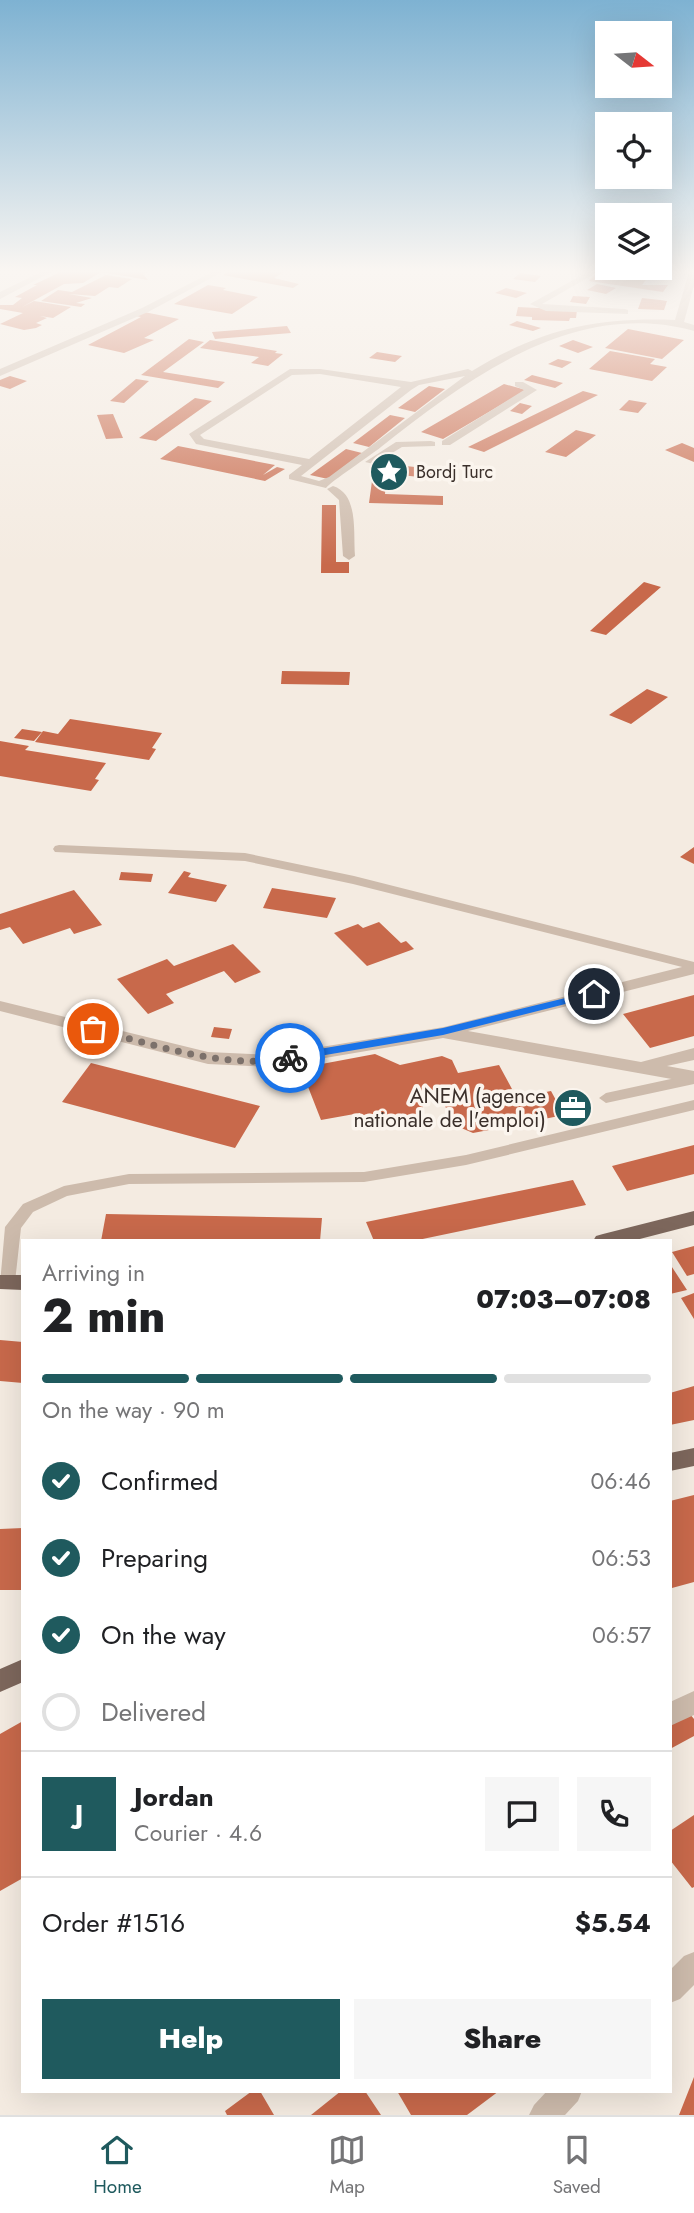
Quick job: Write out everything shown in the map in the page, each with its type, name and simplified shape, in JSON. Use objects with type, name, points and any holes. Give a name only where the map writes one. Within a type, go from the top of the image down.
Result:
[{"type":"main road","points":[[611,1239],[694,1218]]},
{"type":"main road","points":[[672,1462],[694,1457]]},
{"type":"main road","points":[[0,1681],[21,1671]]},
{"type":"street","points":[[330,486],[334,479],[404,423],[483,368]]},
{"type":"street","points":[[311,463],[200,442],[194,434],[290,372],[307,371],[412,385],[478,370]]},
{"type":"street","points":[[330,486],[400,444],[446,443],[532,390],[519,384]]},
{"type":"street","points":[[349,556],[345,500],[330,486],[293,477],[412,385]]},
{"type":"street","points":[[0,1006],[208,1058],[272,1061],[443,1032],[694,967]]},
{"type":"street","points":[[443,1032],[694,1078]]},
{"type":"street","points":[[638,1067],[694,1054]]},
{"type":"street","points":[[672,1714],[694,1702]]},
{"type":"street","points":[[672,1987],[694,1966]]},
{"type":"street","points":[[544,2115],[566,2093]]},
{"type":"lane","points":[[60,849],[244,857],[354,880],[694,967]]},
{"type":"lane","points":[[606,1098],[694,1078]]},
{"type":"lane","points":[[10,1282],[13,1227],[28,1208],[64,1191],[129,1179],[364,1177],[466,1160],[694,1105]]},
{"type":"building","points":[[151,368],[169,368],[163,372],[225,382],[218,388],[141,375]]},
{"type":"building","points":[[591,368],[666,368],[652,381]]},
{"type":"building","points":[[532,375],[563,383],[555,388],[524,380]]},
{"type":"building","points":[[10,376],[27,381],[10,389],[0,386],[0,380]]},
{"type":"building","points":[[136,379],[149,381],[124,403],[110,401]]},
{"type":"building","points":[[504,384],[526,390],[443,439],[421,432]]},
{"type":"building","points":[[429,386],[445,389],[415,412],[398,408]]},
{"type":"building","points":[[583,391],[598,395],[484,452],[468,447]]},
{"type":"building","points":[[195,398],[212,401],[156,441],[139,438]]},
{"type":"building","points":[[629,400],[647,403],[638,413],[619,410]]},
{"type":"building","points":[[520,403],[532,406],[522,414],[510,411]]},
{"type":"building","points":[[113,414],[123,438],[106,439],[97,415]]},
{"type":"building","points":[[390,415],[405,418],[369,447],[353,443]]},
{"type":"building","points":[[576,430],[596,435],[566,457],[545,452]]},
{"type":"building","points":[[682,443],[694,448],[694,462],[665,450]]},
{"type":"building","points":[[178,446],[275,465],[263,475],[277,467],[285,469],[265,481],[160,459]]},
{"type":"building","points":[[346,449],[362,453],[328,479],[310,475]]},
{"type":"building","points":[[396,465],[434,469],[429,478],[391,474]]},
{"type":"building","points":[[372,481],[386,481],[385,494],[443,496],[443,505],[369,503]]},
{"type":"building","points":[[322,505],[336,505],[336,562],[349,562],[349,573],[321,573]]},
{"type":"building","points":[[644,582],[661,587],[606,635],[590,631]]},
{"type":"building","points":[[282,671],[350,672],[349,685],[281,684]]},
{"type":"building","points":[[647,689],[668,697],[631,724],[609,715]]},
{"type":"building","points":[[70,719],[162,733],[152,748],[156,749],[149,760],[35,742],[43,731],[58,734]]},
{"type":"building","points":[[22,729],[42,732],[34,741],[14,738]]},
{"type":"building","points":[[0,741],[29,746],[25,750],[106,763],[95,779],[99,780],[91,791],[0,776]]},
{"type":"building","points":[[694,847],[694,864],[680,857]]},
{"type":"building","points":[[184,871],[191,873],[188,877],[227,885],[216,902],[168,893]]},
{"type":"building","points":[[121,872],[153,874],[151,882],[119,880]]},
{"type":"building","points":[[272,888],[336,898],[327,918],[263,908]]},
{"type":"building","points":[[74,890],[102,925],[74,934],[70,928],[23,944],[10,927],[0,930],[0,914]]},
{"type":"building","points":[[379,922],[401,943],[406,941],[414,949],[367,966],[334,933],[358,924],[363,928]]},
{"type":"building","points":[[233,944],[261,972],[235,983],[224,971],[166,994],[174,1003],[148,1014],[117,979],[167,959],[174,966]]},
{"type":"building","points":[[694,995],[694,1036],[650,1048],[623,1014]]},
{"type":"building","points":[[214,1027],[232,1029],[229,1039],[211,1037]]},
{"type":"building","points":[[375,1054],[400,1065],[442,1056],[452,1060],[458,1073],[499,1065],[512,1089],[485,1094],[475,1106],[551,1091],[564,1115],[509,1126],[488,1117],[494,1129],[473,1133],[459,1127],[458,1117],[448,1112],[444,1104],[422,1094],[423,1115],[363,1120],[360,1113],[321,1120],[303,1074],[311,1066]]},
{"type":"building","points":[[91,1063],[260,1106],[235,1148],[62,1102]]},
{"type":"building","points":[[694,1145],[694,1174],[627,1191],[612,1166]]},
{"type":"building","points":[[573,1180],[586,1205],[423,1239],[373,1239],[366,1222]]},
{"type":"building","points":[[106,1214],[322,1218],[320,1239],[101,1239]]},
{"type":"building","points":[[694,1246],[694,1274],[687,1276],[672,1252]]},
{"type":"building","points":[[672,1267],[687,1290],[672,1294]]},
{"type":"building","points":[[694,1293],[694,1319],[681,1298]]},
{"type":"building","points":[[0,1340],[21,1342],[21,1383],[0,1381]]},
{"type":"building","points":[[694,1386],[694,1420],[672,1425],[672,1392]]},
{"type":"building","points":[[694,1495],[694,1582],[672,1588],[672,1500]]},
{"type":"building","points":[[21,1528],[21,1590],[0,1590],[0,1529]]},
{"type":"building","points":[[689,1713],[694,1719],[694,1736],[672,1748],[672,1722]]},
{"type":"building","points":[[21,1722],[21,1879],[0,1891],[0,1734]]},
{"type":"building","points":[[694,1815],[692,1888],[672,1863],[672,1830]]},
{"type":"building","points":[[694,2077],[694,2115],[679,2115]]},
{"type":"building","points":[[249,2093],[261,2093],[274,2115],[227,2115],[225,2111]]},
{"type":"building","points":[[338,2093],[366,2093],[381,2115],[311,2115]]},
{"type":"building","points":[[398,2093],[496,2093],[467,2115],[411,2115]]},
{"type":"way so far","points":[[93,1029],[208,1058],[272,1061],[290,1058]]},
{"type":"place","name":"Bordj Turc","points":[[389,472]]},
{"type":"place","name":"ANEM (agence nationale de l'emploi)","points":[[573,1108]]},
{"type":"route","points":[[290,1058],[443,1032],[594,994]]}]
